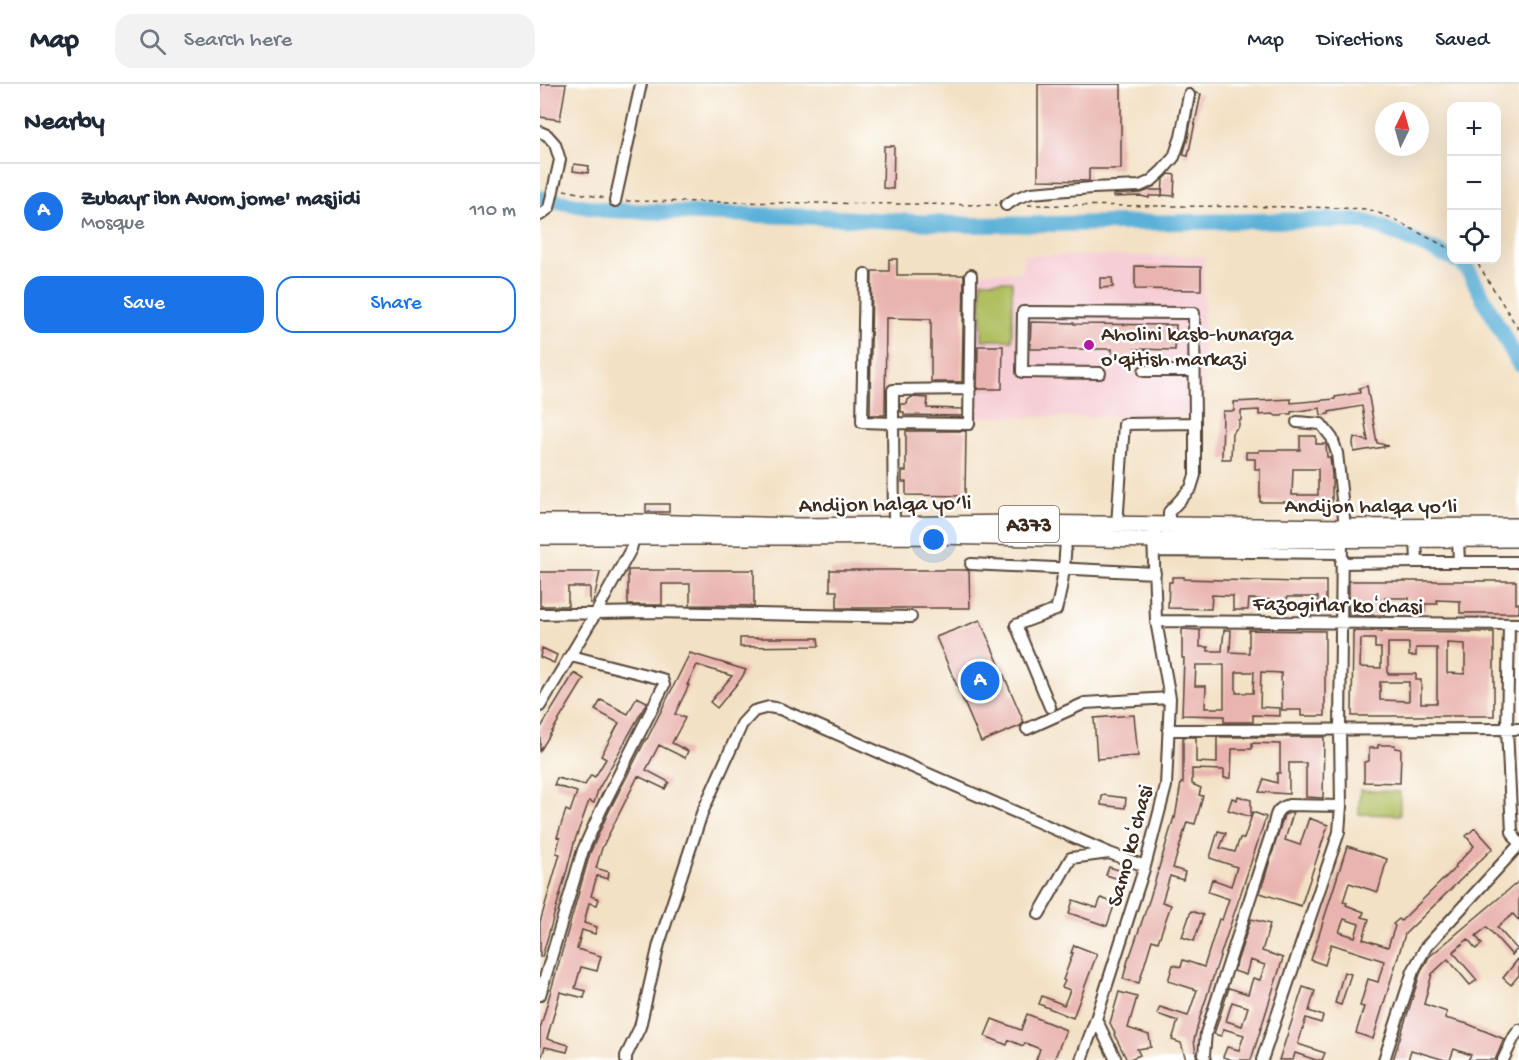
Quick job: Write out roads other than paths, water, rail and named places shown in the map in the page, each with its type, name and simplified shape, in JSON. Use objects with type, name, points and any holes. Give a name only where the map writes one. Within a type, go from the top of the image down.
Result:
[{"type":"highway","name":"Andijon halqa yo‘li","points":[[540,522],[801,526],[1117,525],[1154,539]]},
{"type":"highway","name":"Andijon halqa yo‘li","points":[[1154,539],[1169,525],[1342,545],[1519,526]]},
{"type":"highway","name":"Andijon halqa yo‘li","points":[[540,537],[932,536],[1154,539],[1342,545],[1416,539],[1519,539]]},
{"type":"street","points":[[615,201],[641,84]]},
{"type":"street","points":[[1006,205],[1031,193],[1140,186],[1151,181],[1173,157],[1181,137],[1189,95]]},
{"type":"street","points":[[540,132],[547,135],[555,144],[560,160],[553,189],[544,211]]},
{"type":"street","points":[[865,274],[862,422],[969,424],[971,275]]},
{"type":"street","points":[[1100,373],[1022,372],[1023,312],[1194,313],[1195,475],[1191,488],[1169,512],[1169,525]]},
{"type":"street","points":[[1144,371],[1194,371]]},
{"type":"street","points":[[894,525],[893,390],[970,389]]},
{"type":"street","points":[[1262,1060],[1339,832],[1341,806],[1342,545],[1337,453],[1332,438],[1320,424],[1296,422]]},
{"type":"street","points":[[1117,525],[1124,424],[1195,423]]},
{"type":"street","points":[[540,706],[596,613],[631,549],[634,537]]},
{"type":"street","points":[[1050,707],[1016,625],[1056,610],[1065,568],[1066,538]]},
{"type":"street","name":"Samo koʻchasi","points":[[1081,1060],[1145,866],[1166,786],[1170,698],[1156,621],[1154,539]]},
{"type":"street","points":[[1416,539],[1417,562]]},
{"type":"street","points":[[1458,539],[1459,562]]},
{"type":"street","points":[[1342,545],[1417,562],[1519,562]]},
{"type":"street","points":[[971,564],[1155,573]]},
{"type":"street","points":[[540,614],[652,612],[911,617]]},
{"type":"street","name":"Fazogirlar koʻchasi","points":[[1156,621],[1514,624]]},
{"type":"street","points":[[1384,1060],[1413,971],[1426,947],[1519,845],[1512,832],[1507,729],[1514,624]]},
{"type":"street","points":[[540,995],[584,850],[601,810],[664,685],[662,679],[571,656]]},
{"type":"street","points":[[1027,729],[1085,703],[1170,698]]},
{"type":"street","points":[[626,1060],[640,1027],[658,944],[702,813],[742,724],[754,711],[769,707],[780,709],[1109,853],[1145,866]]},
{"type":"street","points":[[1168,730],[1519,729]]},
{"type":"street","points":[[1206,1060],[1204,1055],[1206,1033],[1277,813],[1282,807],[1289,805],[1341,806]]},
{"type":"street","points":[[1040,914],[1071,858],[1109,853]]},
{"type":"street","points":[[1096,1019],[1116,1060]]},
{"type":"street","points":[[1503,1060],[1519,1030]]},
{"type":"waterway","points":[[540,198],[604,210],[973,225],[1361,221],[1376,225],[1447,256]]},
{"type":"waterway","points":[[1462,264],[1468,270],[1519,364]]},
{"type":"place","name":"Aholini kasb-hunarga o'qitish markazi","points":[[1089,345]]},
{"type":"place","name":"Zubayr ibn Avom jome' masjidi","points":[[980,681]]}]
